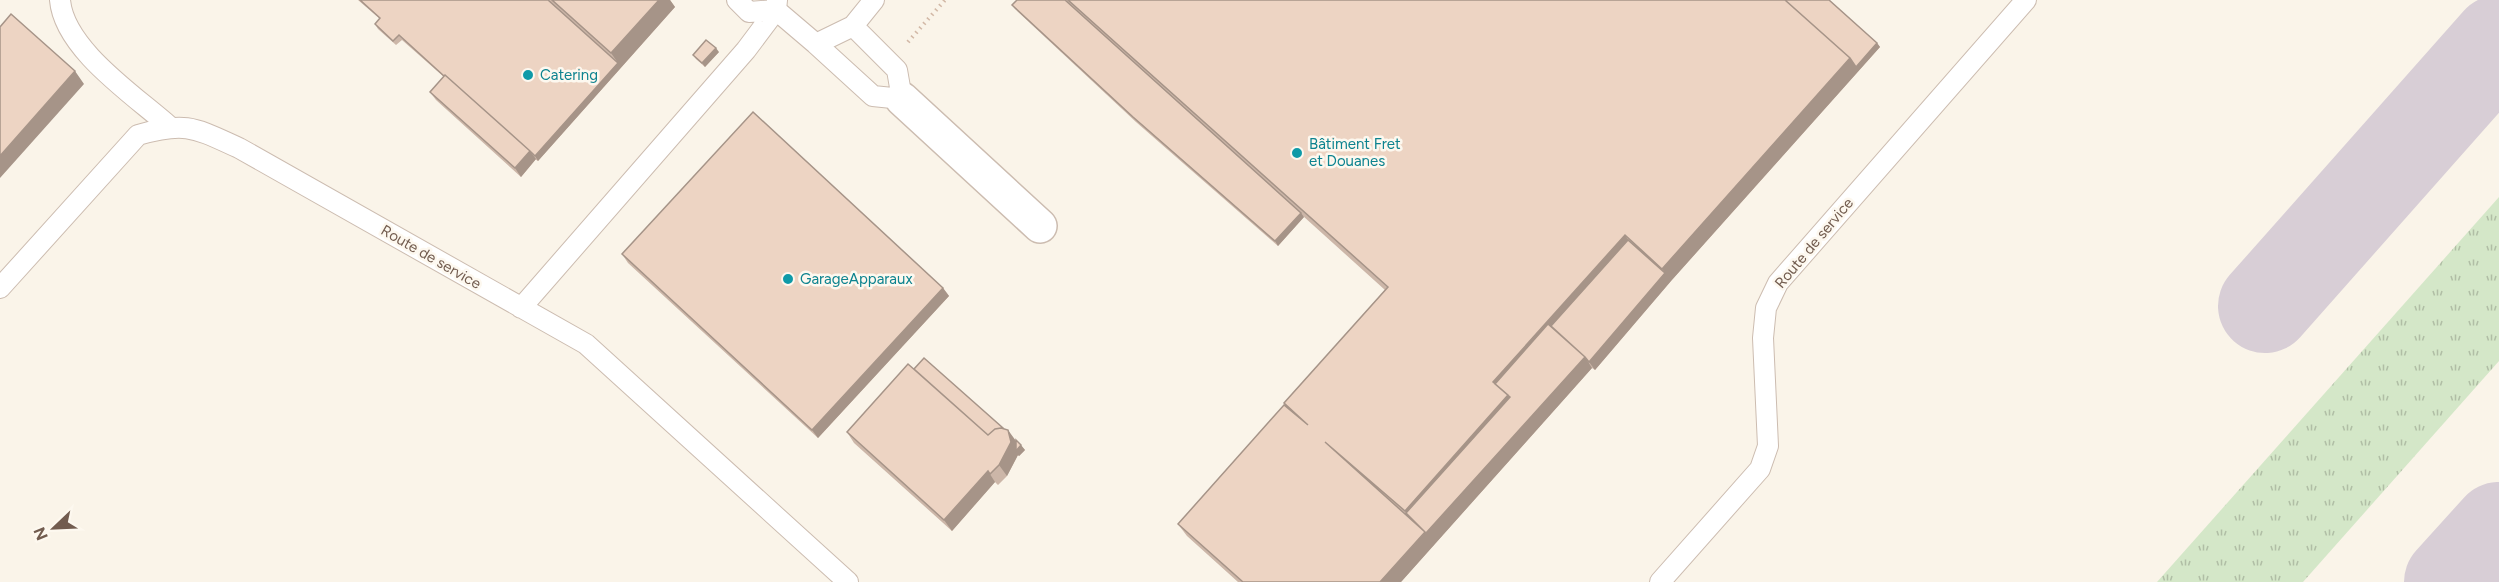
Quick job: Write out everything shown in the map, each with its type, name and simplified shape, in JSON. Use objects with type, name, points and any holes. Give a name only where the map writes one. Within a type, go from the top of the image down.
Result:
[{"type":"street","points":[[902,99],[1040,226]]},
{"type":"lane","points":[[60,0],[71,33],[91,57],[169,126]]},
{"type":"lane","points":[[736,0],[749,12],[776,5]]},
{"type":"lane","points":[[816,44],[853,26],[874,0]]},
{"type":"lane","name":"Route de service","points":[[1660,582],[1760,469],[1768,446],[1763,348],[1766,308],[1778,283],[2026,0]]},
{"type":"lane","points":[[776,5],[873,96],[902,99],[897,70],[853,26]]},
{"type":"lane","points":[[521,308],[746,50],[776,5]]},
{"type":"lane","name":"Route de service","points":[[0,288],[138,135],[169,126],[192,127],[239,148],[586,344],[848,582]]},
{"type":"path","points":[[900,50],[945,0]]},
{"type":"green space","points":[[2499,197],[2499,361],[2303,582],[2157,582]]},
{"type":"building","name":"Catering","points":[[360,0],[548,0],[618,63],[535,156],[399,35],[393,41],[375,24],[380,18]]},
{"type":"building","points":[[552,0],[659,0],[611,53]]},
{"type":"building","points":[[1017,0],[1065,0],[1301,213],[1275,241],[1133,117],[1012,5]]},
{"type":"building","points":[[1068,0],[1785,0],[1850,58],[1662,269],[1625,235],[1493,382],[1508,395],[1405,511],[1325,442],[1425,532],[1380,582],[1243,582],[1178,524],[1284,405],[1308,425],[1284,403],[1388,287]]},
{"type":"building","points":[[1785,0],[1829,0],[1877,43],[1856,67],[1850,58]]},
{"type":"building","points":[[11,14],[75,71],[0,156],[0,27]]},
{"type":"building","points":[[706,40],[716,48],[702,63],[693,55]]},
{"type":"building","points":[[445,75],[530,151],[515,168],[430,92]]},
{"type":"building","name":"GarageApparaux","points":[[753,112],[943,288],[812,430],[622,254]]},
{"type":"building","points":[[1628,240],[1665,273],[1589,362],[1551,326]]},
{"type":"building","points":[[1548,324],[1585,357],[1426,533],[1406,513],[1510,397],[1495,384]]},
{"type":"building","points":[[924,358],[1003,428],[995,429],[988,435],[914,369]]},
{"type":"building","points":[[908,364],[988,435],[995,429],[1008,430],[1011,442],[999,465],[990,474],[988,471],[944,520],[847,432]]},
{"type":"building","points":[[1016,440],[1021,445],[1016,451]]},
{"type":"taxiway","points":[[2265,306],[2499,42]]},
{"type":"taxiway","points":[[2451,582],[2499,529]]},
{"type":"place","name":"Catering","points":[[528,75]]},
{"type":"place","name":"Bâtiment Fret et Douanes","points":[[1297,153]]},
{"type":"place","name":"GarageApparaux","points":[[788,279]]}]
